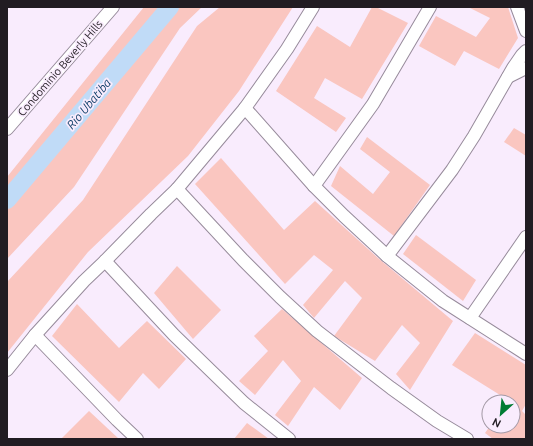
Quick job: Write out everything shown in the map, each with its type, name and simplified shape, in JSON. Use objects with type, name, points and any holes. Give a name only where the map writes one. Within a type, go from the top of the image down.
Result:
[{"type":"street","name":"Condominio Beverly Hills","points":[[7,129],[113,7]]},
{"type":"street","points":[[7,370],[35,335],[84,281],[177,189],[245,108],[287,49],[313,7]]},
{"type":"street","points":[[314,186],[373,104],[430,7]]},
{"type":"street","points":[[517,7],[526,31]]},
{"type":"street","points":[[388,256],[452,170],[474,136],[518,60],[526,51]]},
{"type":"street","points":[[508,77],[526,68]]},
{"type":"street","points":[[245,108],[314,186],[388,256],[443,301],[526,354]]},
{"type":"street","points":[[177,189],[243,260],[280,297],[318,330],[408,400],[437,421],[467,439]]},
{"type":"street","points":[[470,318],[526,237]]},
{"type":"street","points":[[105,261],[174,335],[244,403],[289,439]]},
{"type":"street","points":[[35,335],[137,439]]},
{"type":"shaded area","points":[[144,7],[202,7],[180,28],[74,187],[7,259],[7,177]]},
{"type":"shaded area","points":[[220,7],[293,7],[239,91],[188,156],[88,252],[7,353],[7,282],[83,200],[197,26]]},
{"type":"shaded area","points":[[372,7],[376,7],[408,23],[362,99],[325,78],[314,98],[346,118],[336,132],[276,91],[317,26],[350,47]]},
{"type":"shaded area","points":[[468,7],[508,7],[518,38],[499,69],[464,51],[455,66],[419,46],[436,16],[476,37],[490,18]]},
{"type":"shaded area","points":[[514,128],[526,135],[526,156],[504,142]]},
{"type":"shaded area","points":[[367,137],[430,185],[394,236],[331,186],[340,166],[373,194],[390,172],[360,149]]},
{"type":"shaded area","points":[[221,158],[284,230],[315,201],[378,258],[453,321],[410,390],[396,374],[420,343],[402,325],[375,361],[334,336],[362,298],[345,281],[314,318],[303,305],[333,270],[314,255],[285,284],[195,184]]},
{"type":"shaded area","points":[[416,235],[476,280],[463,301],[403,254]]},
{"type":"shaded area","points":[[177,266],[221,310],[193,339],[154,293]]},
{"type":"shaded area","points":[[77,304],[119,348],[147,321],[186,359],[159,389],[143,373],[119,402],[52,336]]},
{"type":"shaded area","points":[[282,309],[362,378],[340,410],[314,387],[288,426],[275,415],[301,381],[283,360],[255,395],[239,381],[268,351],[254,336]]},
{"type":"shaded area","points":[[475,333],[526,365],[526,404],[522,411],[526,415],[526,439],[493,439],[486,434],[521,434],[521,394],[498,394],[452,365]]},
{"type":"shaded area","points":[[89,411],[119,439],[61,439]]},
{"type":"shaded area","points":[[247,423],[269,439],[234,439]]},
{"type":"waterway","name":"Rio Ubatiba","points":[[7,200],[170,7]]}]
